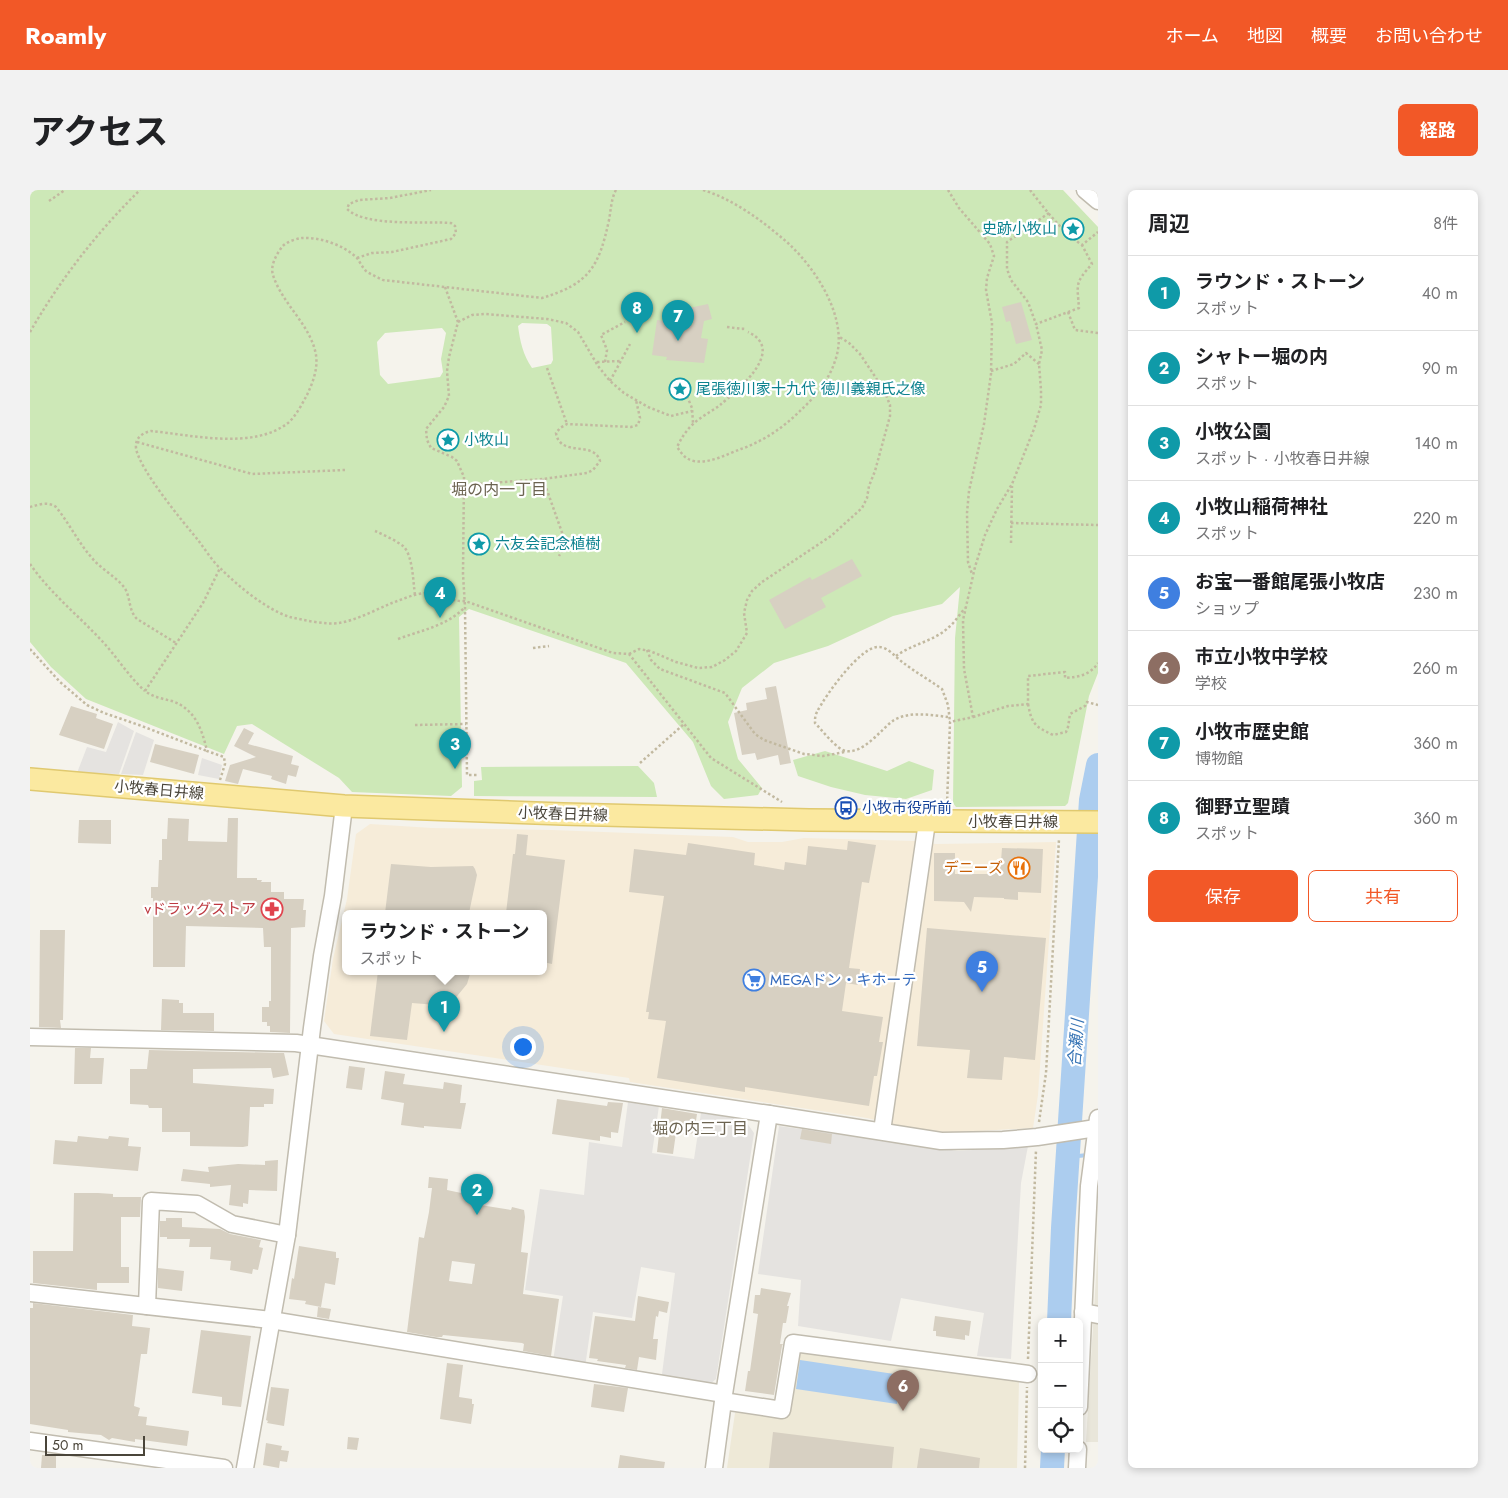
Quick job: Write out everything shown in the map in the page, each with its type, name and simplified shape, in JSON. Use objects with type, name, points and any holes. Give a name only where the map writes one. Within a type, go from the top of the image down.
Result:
[{"type":"main road","name":"小牧春日井線","points":[[30,779],[344,806],[563,814],[937,822],[1098,822]]},
{"type":"street","points":[[1086,190],[1098,201]]},
{"type":"street","points":[[245,1468],[287,1234],[310,1045],[322,956],[333,896],[344,806]]},
{"type":"street","points":[[882,1131],[937,822]]},
{"type":"street","points":[[30,1036],[296,1043],[941,1141],[1037,1137],[1097,1123],[1088,1186],[1093,1230],[1090,1313],[1083,1373]]},
{"type":"street","points":[[714,1468],[769,1114]]},
{"type":"street","points":[[147,1306],[151,1201],[198,1204],[232,1224],[287,1234]]},
{"type":"street","points":[[30,1293],[272,1320],[724,1398],[782,1410],[793,1343],[1028,1374]]},
{"type":"street","points":[[30,1441],[170,1464],[224,1468]]},
{"type":"street","points":[[1077,1468],[1078,1453]]},
{"type":"path","points":[[49,201],[65,190]]},
{"type":"path","points":[[30,332],[102,229],[140,190]]},
{"type":"path","points":[[356,258],[372,253],[392,252],[451,239],[456,233],[455,226],[451,223],[366,219],[347,209],[349,204],[359,200],[390,198],[430,190]]},
{"type":"path","points":[[616,190],[599,255],[591,270],[578,283],[563,291],[542,298],[382,280],[366,270],[356,258],[327,241],[311,237],[295,239],[283,246],[274,260],[272,274],[313,343],[316,355],[316,369],[301,407],[288,422],[267,434],[251,438],[234,439],[151,431],[137,438],[136,447],[139,458],[174,510],[220,568],[271,608],[288,616],[304,620],[337,623],[415,595],[426,593],[439,594],[456,602],[465,600],[613,652],[629,654],[639,648],[698,668],[712,667],[725,660],[736,650],[747,633],[744,612],[752,591],[762,582],[831,536],[862,508],[867,498],[890,416],[890,406],[884,390],[860,354],[849,343],[838,336]]},
{"type":"path","points":[[703,190],[742,208],[762,221],[800,255],[814,272],[828,296],[837,326],[839,344],[836,360],[828,378],[811,401],[774,433],[754,445],[712,460],[696,461],[685,458],[677,448],[682,435],[693,423],[719,406],[758,367],[763,354],[762,347],[757,338],[748,332]]},
{"type":"path","points":[[948,190],[959,208],[984,235],[993,250],[994,256],[987,278],[986,290],[992,323],[991,371],[984,424],[969,491],[967,513],[968,562],[973,576]]},
{"type":"path","points":[[1030,190],[1049,213],[1082,245],[1092,264],[1080,277],[1077,284],[1079,308],[1036,324]]},
{"type":"path","points":[[973,717],[964,669],[963,620],[966,606],[985,535],[997,509],[1012,484],[1034,429],[1040,405],[1039,364],[1042,350],[1036,324],[1028,302],[1015,288],[1007,269],[1007,242],[1049,213]]},
{"type":"path","points":[[1082,245],[1098,232]]},
{"type":"path","points":[[445,288],[458,322],[447,371],[449,396],[444,407],[426,429],[427,440],[431,448],[457,461],[464,477],[463,574],[467,775],[479,775]]},
{"type":"path","points":[[1068,312],[1075,330],[1098,333]]},
{"type":"path","points":[[458,322],[472,316],[485,314],[547,319],[566,323],[578,332],[610,381],[624,393],[648,407],[671,416],[692,411]]},
{"type":"path","points":[[605,362],[607,350],[601,335],[625,322]]},
{"type":"path","points":[[727,327],[743,329],[744,325]]},
{"type":"path","points":[[610,381],[630,344]]},
{"type":"path","points":[[991,371],[1014,364],[1026,354],[1039,364]]},
{"type":"path","points":[[596,362],[620,361]]},
{"type":"path","points":[[547,368],[567,424]]},
{"type":"path","points":[[681,380],[685,381],[684,389],[692,411],[693,423]]},
{"type":"path","points":[[465,485],[543,479],[587,473],[593,470],[600,462],[598,455],[593,451],[568,448],[561,444],[557,439],[556,433],[567,424],[631,427],[638,425],[640,418],[636,400]]},
{"type":"path","points":[[137,442],[252,474],[344,470]]},
{"type":"path","points":[[543,479],[564,538],[564,549],[559,556]]},
{"type":"path","points":[[1011,543],[1012,484]]},
{"type":"path","points":[[30,508],[44,504],[52,504],[56,507],[89,555],[106,572],[122,584],[126,590],[133,615],[176,643]]},
{"type":"path","points":[[1011,523],[1098,525]]},
{"type":"path","points":[[375,531],[402,545],[407,550],[415,595]]},
{"type":"path","points":[[30,564],[45,584],[103,641],[138,685],[150,695],[177,703],[195,717],[207,751]]},
{"type":"path","points":[[145,691],[203,602],[220,568]]},
{"type":"path","points":[[896,656],[906,649],[928,640],[949,628],[966,606]]},
{"type":"path","points":[[398,639],[444,624],[459,614],[465,607]]},
{"type":"path","points":[[533,648],[549,646]]},
{"type":"path","points":[[848,752],[841,749],[815,723],[816,713],[849,666],[866,650],[881,646],[896,656],[911,670],[942,689],[948,705],[950,722],[937,822]]},
{"type":"path","points":[[30,650],[60,682],[87,705],[224,757],[219,783]]},
{"type":"path","points":[[647,650],[651,660],[660,669],[725,693],[755,734],[764,740],[804,754],[823,756],[848,752],[862,747],[895,720],[904,716],[916,714],[948,717]]},
{"type":"path","points":[[629,654],[711,758],[780,800],[785,805]]},
{"type":"path","points":[[1098,663],[1092,671],[1080,677],[1065,678],[1065,672],[1028,676],[1028,704],[1032,720],[1052,735],[1066,732],[1070,714],[1085,706],[1086,702],[1098,705]]},
{"type":"path","points":[[950,722],[1008,706],[1028,704]]},
{"type":"path","points":[[415,725],[466,724]]},
{"type":"path","points":[[640,763],[684,724]]},
{"type":"shaded area","points":[[118,722],[134,731],[119,774],[77,773],[87,747],[106,752]]},
{"type":"shaded area","points":[[136,732],[154,740],[143,775],[121,774]]},
{"type":"shaded area","points":[[202,758],[222,765],[219,779],[198,775]]},
{"type":"shaded area","points":[[370,824],[432,828],[552,830],[733,837],[748,842],[782,842],[804,838],[915,841],[936,844],[1056,842],[1038,1095],[1033,1128],[944,1133],[867,1118],[630,1082],[629,1078],[334,1034],[324,1021],[333,959],[342,920],[342,975],[547,975],[547,910],[344,910],[356,834]]},
{"type":"shaded area","points":[[628,1102],[659,1106],[652,1153],[694,1159],[701,1113],[744,1119],[754,1133],[716,1379],[709,1385],[663,1378],[675,1273],[641,1267],[632,1318],[593,1312],[585,1367],[553,1361],[563,1296],[525,1290],[540,1189],[584,1195],[589,1142],[622,1147]]},
{"type":"shaded area","points":[[779,1126],[958,1151],[1028,1146],[1021,1183],[1011,1359],[977,1356],[984,1313],[901,1298],[891,1341],[798,1326],[801,1280],[758,1274]]},
{"type":"shaded area","points":[[1098,1244],[1098,1442],[1086,1442]]},
{"type":"shaded area","points":[[798,1352],[1019,1381],[1017,1468],[727,1468],[735,1413],[739,1409],[787,1416]]},
{"type":"green space","points":[[30,190],[1063,190],[1098,227],[1098,673],[1089,696],[1068,803],[1065,806],[956,807],[953,803],[955,638],[960,587],[942,604],[893,616],[828,646],[774,663],[742,688],[728,722],[738,759],[762,788],[758,795],[724,799],[711,786],[693,742],[626,663],[469,609],[459,617],[462,787],[451,796],[352,792],[339,778],[252,724],[237,726],[224,754],[86,699],[51,667],[30,642]],"holes":[[[522,323],[547,324],[551,327],[553,360],[551,364],[532,368],[526,358],[521,342],[518,326]],[[442,328],[446,333],[441,359],[443,372],[440,377],[388,384],[380,375],[377,342],[385,333]]]},
{"type":"green space","points":[[825,751],[887,771],[909,761],[934,770],[932,790],[906,799],[865,795],[831,787],[798,776],[793,760]]},
{"type":"green space","points":[[638,766],[654,783],[657,797],[474,796],[474,781],[482,780],[481,767]]},
{"type":"water","points":[[800,1360],[901,1375],[897,1404],[796,1389]]},
{"type":"building","points":[[1021,302],[1032,340],[1016,344],[1010,321],[1006,322],[1002,307]]},
{"type":"building","points":[[708,304],[712,319],[704,321],[701,338],[708,339],[704,363],[666,360],[667,357],[652,355],[657,320],[693,325],[689,308]]},
{"type":"building","points":[[852,559],[862,576],[821,598],[826,607],[785,629],[769,600],[810,577],[812,580]]},
{"type":"building","points":[[776,686],[791,763],[780,765],[778,755],[757,760],[755,753],[742,755],[734,713],[747,710],[746,703],[767,699],[765,688]]},
{"type":"building","points":[[71,706],[97,714],[96,718],[113,724],[104,749],[59,735]]},
{"type":"building","points":[[244,728],[254,733],[248,744],[293,756],[291,764],[299,766],[296,777],[288,775],[286,784],[271,779],[272,776],[243,769],[238,784],[225,781],[230,765],[256,757],[234,746]]},
{"type":"building","points":[[155,744],[199,755],[194,774],[150,762]]},
{"type":"building","points":[[168,818],[189,819],[188,841],[227,842],[228,818],[238,818],[237,878],[257,878],[257,880],[262,880],[261,882],[271,882],[271,892],[284,892],[284,899],[304,899],[303,910],[306,910],[305,927],[291,928],[290,1033],[270,1032],[270,1026],[267,1026],[267,1022],[262,1022],[262,1007],[269,1007],[269,1001],[271,1001],[271,947],[264,947],[263,928],[186,926],[185,967],[153,967],[153,898],[151,898],[151,887],[158,887],[159,860],[162,860],[162,839],[167,839]]},
{"type":"building","points":[[79,820],[111,820],[111,844],[78,843]]},
{"type":"building","points":[[517,834],[528,835],[526,855],[565,860],[552,964],[547,963],[547,910],[506,910],[513,854],[515,854]]},
{"type":"building","name":"MEGAドン・キホーテ","points":[[848,841],[876,845],[869,883],[862,882],[849,968],[860,969],[858,985],[846,983],[842,1011],[883,1017],[879,1042],[883,1042],[877,1076],[874,1076],[869,1106],[745,1087],[745,1092],[657,1078],[666,1021],[648,1019],[649,1012],[646,1012],[664,896],[629,892],[634,849],[686,855],[688,843],[755,853],[754,865],[784,870],[785,862],[806,865],[808,846],[847,850]]},
{"type":"building","points":[[1002,848],[1043,849],[1041,893],[1018,892],[1018,900],[974,897],[971,912],[964,902],[934,901],[934,853],[955,853],[955,874],[995,874],[995,861],[1001,861]]},
{"type":"building","points":[[391,864],[431,867],[473,866],[475,869],[477,875],[470,910],[385,910]]},
{"type":"building","points":[[927,928],[1046,938],[1035,1060],[1004,1057],[1002,1080],[967,1078],[970,1050],[917,1046]]},
{"type":"building","points":[[40,930],[65,930],[63,1020],[60,1020],[61,1028],[39,1027]]},
{"type":"building","points":[[378,975],[470,975],[467,984],[449,1006],[412,1003],[407,1040],[370,1036]]},
{"type":"building","points":[[162,999],[179,1000],[179,1003],[183,1003],[183,1013],[214,1013],[214,1031],[161,1030]]},
{"type":"building","points":[[75,1048],[91,1048],[90,1058],[104,1058],[102,1084],[74,1084]]},
{"type":"building","points":[[149,1050],[284,1053],[289,1075],[273,1078],[271,1068],[193,1069],[193,1083],[274,1089],[273,1104],[264,1104],[264,1107],[250,1107],[248,1146],[190,1146],[190,1132],[162,1132],[162,1108],[149,1108],[148,1105],[130,1104],[130,1069],[147,1069]]},
{"type":"building","points":[[349,1066],[365,1068],[362,1090],[346,1088]]},
{"type":"building","points":[[385,1071],[405,1074],[403,1084],[443,1089],[444,1082],[462,1085],[460,1103],[466,1103],[461,1129],[401,1125],[404,1103],[381,1099]]},
{"type":"building","points":[[557,1099],[607,1106],[608,1102],[623,1103],[618,1133],[611,1132],[611,1138],[600,1136],[600,1141],[552,1134]]},
{"type":"building","points":[[662,1108],[697,1114],[694,1134],[676,1133],[673,1154],[657,1152]]},
{"type":"building","points":[[802,1129],[832,1134],[831,1144],[800,1139]]},
{"type":"building","points":[[78,1136],[108,1139],[109,1136],[129,1138],[128,1146],[141,1147],[138,1171],[53,1164],[55,1140],[77,1142]]},
{"type":"building","points":[[278,1160],[277,1191],[249,1190],[248,1204],[243,1203],[243,1207],[229,1205],[231,1185],[210,1187],[210,1184],[181,1181],[183,1169],[209,1172],[208,1167],[238,1164],[265,1165],[265,1161]]},
{"type":"building","points":[[429,1177],[448,1179],[447,1190],[466,1194],[468,1203],[511,1210],[512,1207],[524,1210],[521,1252],[528,1253],[523,1294],[559,1299],[551,1356],[523,1351],[524,1344],[522,1343],[443,1335],[442,1337],[436,1337],[407,1332],[419,1237],[424,1238],[429,1212],[432,1188],[428,1188]],"holes":[[[452,1261],[475,1264],[472,1284],[449,1281]]]},
{"type":"building","points":[[74,1193],[113,1194],[113,1197],[141,1197],[140,1217],[121,1217],[121,1267],[129,1267],[129,1283],[97,1283],[97,1290],[33,1283],[33,1251],[73,1251]]},
{"type":"building","points":[[166,1218],[182,1218],[182,1227],[220,1229],[230,1234],[261,1240],[259,1247],[263,1248],[258,1270],[253,1269],[252,1274],[230,1270],[231,1261],[210,1259],[211,1247],[189,1247],[190,1239],[167,1239],[167,1237],[160,1237],[160,1221],[166,1221]]},
{"type":"building","points":[[299,1246],[336,1252],[336,1258],[339,1258],[335,1285],[325,1283],[321,1307],[305,1304],[306,1301],[289,1299]]},
{"type":"building","points":[[158,1268],[184,1271],[182,1291],[158,1288]]},
{"type":"building","points":[[761,1288],[791,1293],[787,1306],[789,1306],[786,1323],[783,1323],[780,1344],[783,1344],[774,1395],[745,1391],[748,1371],[750,1371],[758,1314],[753,1313],[755,1295],[760,1295]]},
{"type":"building","points":[[638,1296],[669,1302],[667,1313],[659,1311],[658,1317],[656,1316],[653,1339],[658,1339],[656,1360],[639,1357],[637,1370],[625,1368],[626,1365],[589,1358],[595,1316],[635,1321]]},
{"type":"building","points":[[33,1303],[133,1315],[132,1326],[150,1328],[147,1354],[141,1354],[134,1406],[140,1408],[138,1416],[147,1417],[146,1425],[189,1431],[187,1446],[135,1439],[135,1442],[112,1438],[109,1440],[101,1435],[68,1432],[68,1430],[30,1424],[30,1308],[33,1308]]},
{"type":"building","points":[[318,1307],[331,1309],[329,1319],[317,1317]]},
{"type":"building","points":[[935,1316],[971,1321],[969,1336],[965,1335],[965,1340],[936,1336],[936,1331],[933,1331]]},
{"type":"building","points":[[201,1330],[251,1336],[241,1407],[222,1405],[222,1397],[192,1393]]},
{"type":"building","points":[[447,1363],[463,1365],[459,1397],[472,1399],[472,1404],[474,1404],[471,1424],[440,1419]]},
{"type":"building","points":[[594,1384],[628,1388],[624,1412],[591,1407]]},
{"type":"building","points":[[271,1387],[289,1389],[284,1426],[267,1423],[268,1421],[266,1420]]},
{"type":"building","points":[[773,1432],[894,1447],[892,1468],[769,1468]]},
{"type":"building","points":[[348,1437],[359,1438],[357,1450],[347,1449]]},
{"type":"building","points":[[266,1443],[282,1446],[281,1450],[289,1451],[287,1462],[280,1461],[279,1468],[263,1465]]},
{"type":"building","points":[[920,1448],[980,1458],[979,1468],[917,1468]]},
{"type":"building","points":[[42,1455],[56,1455],[56,1468],[41,1468]]},
{"type":"building","points":[[620,1455],[665,1462],[664,1468],[618,1468]]},
{"type":"waterway","name":"合瀬川","points":[[1059,1318],[1063,1228],[1091,800],[1098,765]]},
{"type":"waterway","points":[[1068,1157],[1088,1155]]},
{"type":"waterway","name":"合瀬川","points":[[1052,1468],[1053,1453]]},
{"type":"place","name":"史跡小牧山","points":[[1073,229]]},
{"type":"place","name":"御野立聖蹟","points":[[637,333]]},
{"type":"place","name":"小牧市歴史館","points":[[678,341]]},
{"type":"place","name":"尾張徳川家十九代 徳川義親氏之像","points":[[680,389]]},
{"type":"place","name":"小牧山","points":[[448,440]]},
{"type":"place","name":"六友会記念植樹","points":[[479,544]]},
{"type":"place","name":"小牧山稲荷神社","points":[[440,618]]},
{"type":"place","name":"小牧公園","points":[[455,769]]},
{"type":"place","name":"小牧市役所前","points":[[846,808]]},
{"type":"place","name":"デニーズ","points":[[1019,868]]},
{"type":"place","name":"vドラッグストア","points":[[272,909]]},
{"type":"place","name":"MEGAドン・キホーテ","points":[[754,980]]},
{"type":"place","name":"お宝一番館尾張小牧店","points":[[982,992]]},
{"type":"place","name":"ラウンド・ストーン","points":[[444,1032]]},
{"type":"place","name":"シャトー堀の内","points":[[477,1215]]},
{"type":"place","name":"市立小牧中学校","points":[[903,1411]]},
{"type":"district","name":"堀の内一丁目","points":[[499,489]]},
{"type":"district","name":"堀の内三丁目","points":[[700,1128]]}]
